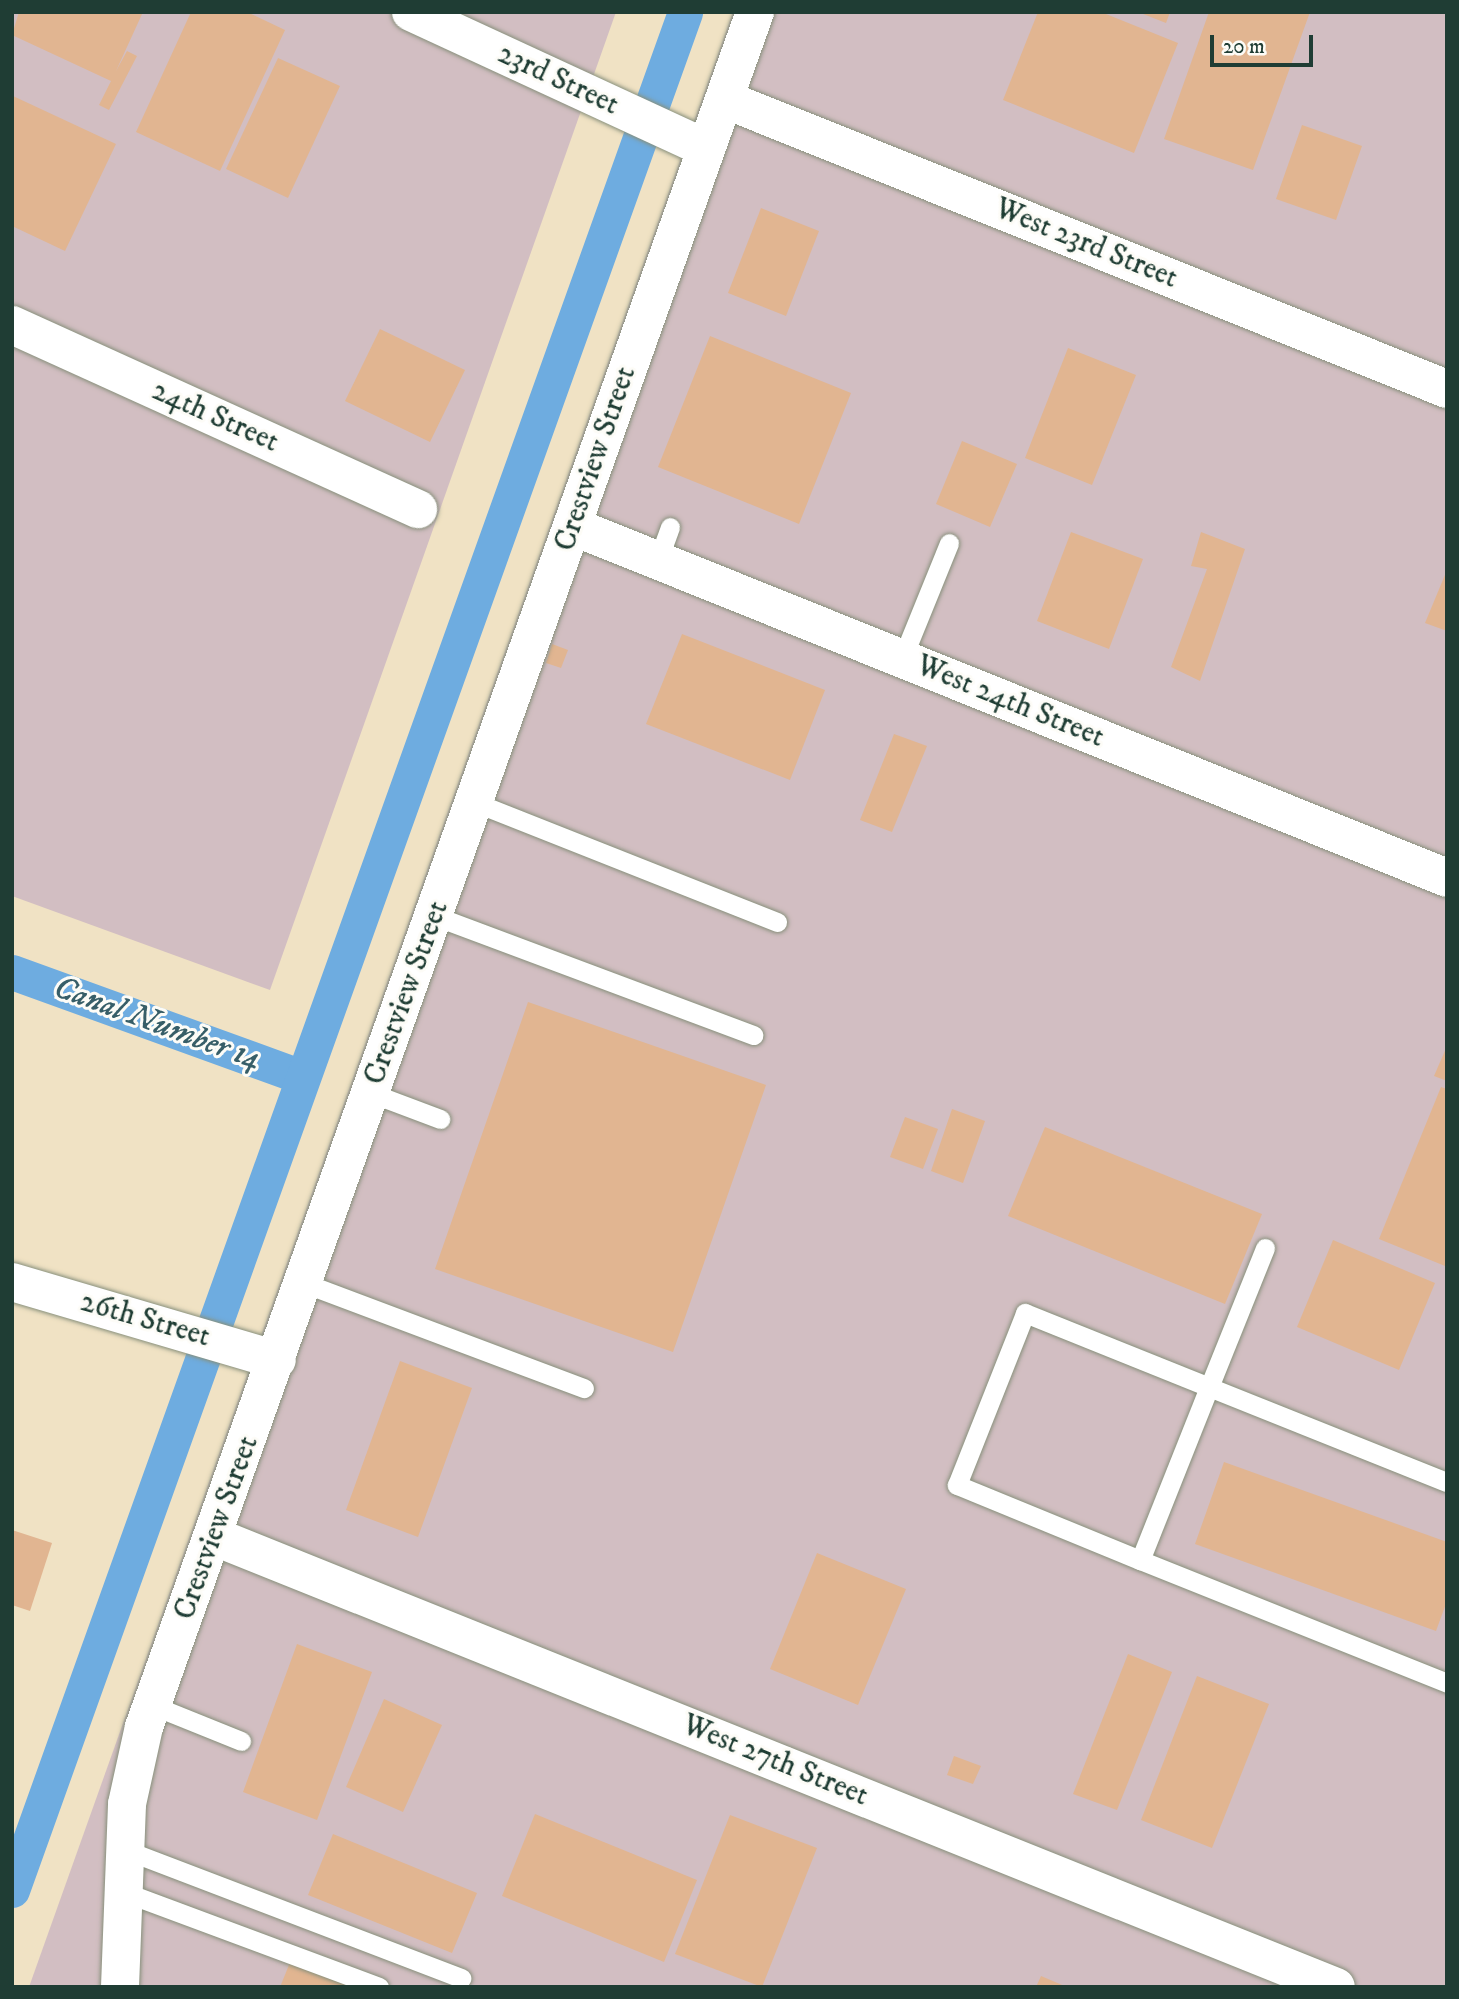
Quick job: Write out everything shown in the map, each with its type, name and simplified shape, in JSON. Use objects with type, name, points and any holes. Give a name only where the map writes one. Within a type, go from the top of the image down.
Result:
[{"type":"street","name":"23rd Street","points":[[411,12],[691,140]]},
{"type":"street","name":"Crestview Street","points":[[120,1987],[127,1804],[152,1705],[213,1536],[263,1355],[304,1283],[435,916],[572,526],[691,140],[724,99],[755,12]]},
{"type":"street","name":"West 23rd Street","points":[[724,99],[1447,388]]},
{"type":"street","name":"24th Street","points":[[12,325],[418,509]]},
{"type":"street","name":"West 24th Street","points":[[572,526],[664,543],[902,659],[1447,878]]},
{"type":"street","name":"26th Street","points":[[12,1282],[263,1355]]},
{"type":"street","name":"West 27th Street","points":[[213,1536],[1336,1987]]},
{"type":"lane","points":[[902,659],[949,543]]},
{"type":"lane","points":[[474,803],[777,922]]},
{"type":"lane","points":[[435,916],[754,1035]]},
{"type":"lane","points":[[371,1093],[440,1119]]},
{"type":"lane","points":[[1140,1560],[1265,1248]]},
{"type":"lane","points":[[304,1283],[584,1388]]},
{"type":"lane","points":[[1447,1482],[1025,1313],[957,1485],[1447,1683]]},
{"type":"lane","points":[[152,1705],[241,1741]]},
{"type":"lane","points":[[126,1850],[461,1978]]},
{"type":"lane","points":[[124,1892],[379,1987]]},
{"type":"shaded area","points":[[12,12],[616,12],[270,990],[12,896]]},
{"type":"shaded area","points":[[733,12],[1447,12],[1447,1987],[29,1987]]},
{"type":"building","points":[[19,12],[143,12],[116,71],[127,51],[137,56],[109,110],[99,105],[111,81],[12,35]]},
{"type":"building","points":[[191,12],[247,12],[285,30],[220,171],[136,132]]},
{"type":"building","points":[[1038,12],[1101,12],[1178,43],[1134,153],[1003,100]]},
{"type":"building","points":[[1138,12],[1170,12],[1166,23]]},
{"type":"building","points":[[1209,12],[1310,12],[1253,170],[1164,139]]},
{"type":"building","points":[[278,58],[340,86],[288,198],[226,169]]},
{"type":"building","points":[[13,96],[116,144],[65,251],[12,226]]},
{"type":"building","points":[[1302,125],[1362,146],[1336,220],[1276,199]]},
{"type":"building","points":[[761,208],[819,231],[786,316],[728,293]]},
{"type":"building","points":[[380,329],[465,370],[430,442],[345,401]]},
{"type":"building","points":[[710,336],[851,393],[799,524],[658,467]]},
{"type":"building","points":[[1068,348],[1136,375],[1092,485],[1025,458]]},
{"type":"building","points":[[962,441],[1017,464],[990,527],[936,504]]},
{"type":"building","points":[[1071,532],[1143,559],[1109,649],[1037,621]]},
{"type":"building","points":[[1201,532],[1245,549],[1200,681],[1171,667],[1207,569],[1191,566]]},
{"type":"building","points":[[1447,570],[1447,631],[1425,623]]},
{"type":"building","points":[[682,634],[825,690],[790,780],[646,724]]},
{"type":"building","points":[[552,644],[568,650],[561,668],[546,663]]},
{"type":"building","points":[[894,734],[927,746],[892,832],[860,820]]},
{"type":"building","points":[[528,1002],[766,1085],[673,1352],[435,1269]]},
{"type":"building","points":[[1447,1046],[1447,1081],[1434,1076]]},
{"type":"building","points":[[1441,1087],[1447,1089],[1445,1266],[1379,1239]]},
{"type":"building","points":[[952,1109],[985,1121],[963,1183],[931,1171]]},
{"type":"building","points":[[905,1117],[938,1129],[923,1169],[890,1157]]},
{"type":"building","points":[[1045,1127],[1262,1214],[1225,1304],[1008,1216]]},
{"type":"building","points":[[1333,1240],[1435,1283],[1399,1370],[1297,1327]]},
{"type":"building","points":[[400,1361],[472,1388],[418,1537],[346,1510]]},
{"type":"building","points":[[1224,1462],[1447,1542],[1447,1601],[1436,1631],[1195,1544]]},
{"type":"building","points":[[12,1530],[52,1543],[30,1611],[12,1605]]},
{"type":"building","points":[[817,1553],[906,1589],[858,1705],[770,1669]]},
{"type":"building","points":[[297,1644],[372,1672],[317,1820],[243,1792]]},
{"type":"building","points":[[1128,1654],[1172,1672],[1117,1810],[1073,1794]]},
{"type":"building","points":[[1197,1676],[1269,1704],[1212,1848],[1141,1820]]},
{"type":"building","points":[[384,1699],[442,1725],[403,1812],[346,1787]]},
{"type":"building","points":[[954,1756],[981,1766],[973,1784],[947,1775]]},
{"type":"building","points":[[535,1814],[697,1880],[664,1962],[502,1896]]},
{"type":"building","points":[[730,1815],[817,1848],[762,1987],[675,1954]]},
{"type":"building","points":[[333,1834],[477,1893],[452,1953],[308,1895]]},
{"type":"building","points":[[291,1960],[357,1987],[280,1987]]},
{"type":"building","points":[[1041,1976],[1067,1987],[1036,1987]]},
{"type":"waterway","points":[[12,1890],[685,12]]},
{"type":"waterway","name":"Canal Number 14","points":[[12,972],[302,1077]]}]
